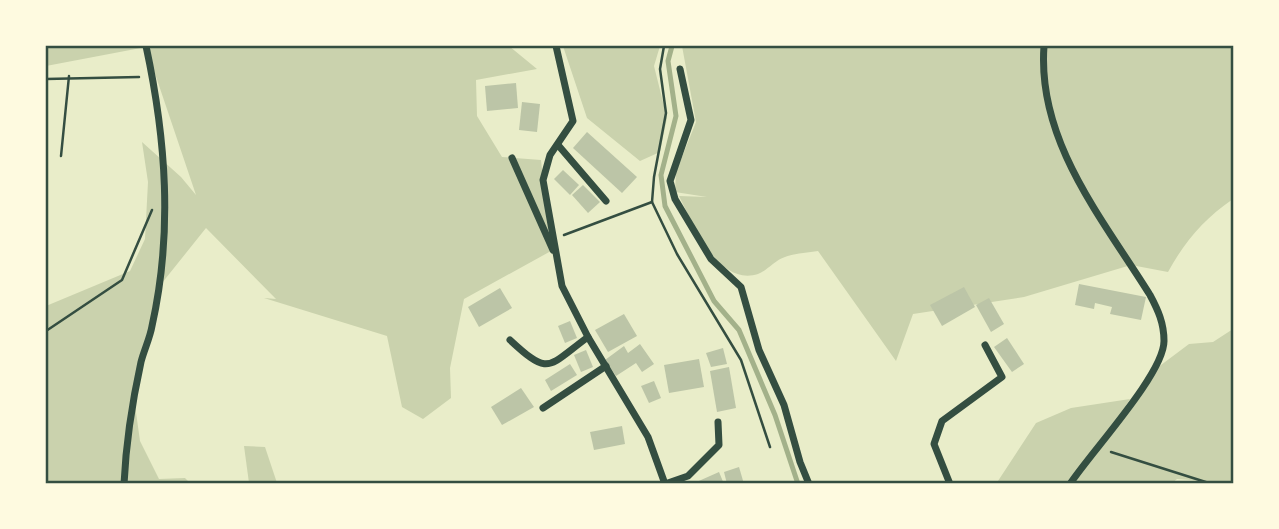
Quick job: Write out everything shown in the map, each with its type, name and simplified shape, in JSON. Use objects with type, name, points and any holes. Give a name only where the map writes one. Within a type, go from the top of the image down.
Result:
[{"type":"street","points":[[124,484],[126,440],[142,358],[152,327],[164,241],[166,183],[161,118],[146,46]]},
{"type":"street","points":[[556,46],[573,121],[551,155],[543,180],[562,286],[648,437],[665,484],[688,476],[719,445],[718,422]]},
{"type":"street","points":[[1044,46],[1042,74],[1063,153],[1161,317],[1164,343],[1157,368],[1070,484]]},
{"type":"street","points":[[680,69],[691,120],[670,181],[676,199],[710,260],[741,287],[759,349],[784,405],[809,484]]},
{"type":"street","points":[[558,145],[606,201]]},
{"type":"street","points":[[512,158],[556,256]]},
{"type":"street","points":[[510,340],[536,364],[549,365],[589,337]]},
{"type":"street","points":[[950,484],[934,444],[942,421],[1002,377],[985,345]]},
{"type":"street","points":[[543,408],[606,366]]},
{"type":"path","points":[[46,79],[69,76],[153,77]]},
{"type":"path","points":[[61,156],[69,76]]},
{"type":"path","points":[[554,239],[652,202]]},
{"type":"path","points":[[46,331],[122,280],[155,204]]},
{"type":"path","points":[[1097,449],[1145,460],[1212,484]]},
{"type":"green space","points":[[46,46],[509,46],[537,69],[476,80],[477,116],[502,157],[541,160],[551,251],[464,299],[450,368],[451,398],[423,419],[402,407],[387,336],[264,298],[276,299],[206,228],[158,288],[134,398],[140,441],[159,479],[185,478],[190,483],[46,483],[46,306],[130,271],[145,239],[148,182],[142,142],[181,177],[196,195],[146,47],[46,66]]},
{"type":"green space","points":[[563,46],[660,46],[654,66],[667,118],[660,152],[640,161],[587,118]]},
{"type":"green space","points":[[682,46],[1233,46],[1233,199],[1196,231],[1168,272],[1131,265],[1024,297],[913,314],[896,361],[818,251],[789,256],[758,274],[744,275],[731,271],[709,250],[679,196],[707,197],[675,192],[676,172],[696,122]]},
{"type":"green space","points":[[1233,329],[1233,483],[1177,479],[1171,484],[996,484],[1036,423],[1071,408],[1130,399],[1107,436],[1157,368],[1189,344],[1213,342]]},
{"type":"green space","points":[[244,446],[265,447],[277,483],[249,483]]},
{"type":"building","points":[[516,83],[518,108],[487,111],[485,86]]},
{"type":"building","points":[[522,102],[540,104],[537,132],[519,130]]},
{"type":"building","points":[[587,132],[637,177],[622,193],[573,148]]},
{"type":"building","points":[[563,170],[579,185],[570,195],[554,179]]},
{"type":"building","points":[[583,185],[600,202],[588,213],[572,195]]},
{"type":"building","points":[[1079,284],[1146,297],[1141,320],[1110,314],[1112,307],[1095,303],[1094,309],[1075,305]]},
{"type":"building","points":[[964,287],[975,307],[942,326],[930,305]]},
{"type":"building","points":[[500,288],[512,308],[479,327],[468,307]]},
{"type":"building","points":[[989,298],[1004,324],[991,332],[976,305]]},
{"type":"building","points":[[624,314],[637,336],[608,352],[595,330]]},
{"type":"building","points":[[570,321],[577,338],[565,343],[558,326]]},
{"type":"building","points":[[1007,338],[1024,364],[1012,372],[994,347]]},
{"type":"building","points":[[640,344],[654,364],[642,372],[636,363],[616,376],[605,360],[624,346],[628,353]]},
{"type":"building","points":[[723,348],[727,364],[711,367],[706,353]]},
{"type":"building","points":[[586,350],[593,367],[581,372],[574,355]]},
{"type":"building","points":[[699,359],[704,387],[669,393],[664,365]]},
{"type":"building","points":[[570,364],[577,375],[551,391],[545,380]]},
{"type":"building","points":[[729,367],[736,408],[717,412],[710,371]]},
{"type":"building","points":[[654,381],[661,398],[649,403],[641,386]]},
{"type":"building","points":[[521,388],[534,407],[502,425],[491,407]]},
{"type":"building","points":[[622,426],[625,444],[594,450],[590,432]]},
{"type":"building","points":[[739,467],[744,484],[727,484],[724,472]]},
{"type":"building","points":[[719,472],[724,484],[692,484]]},
{"type":"waterway","points":[[672,46],[668,61],[676,116],[661,175],[665,206],[714,301],[739,330],[775,415],[798,484]]}]
